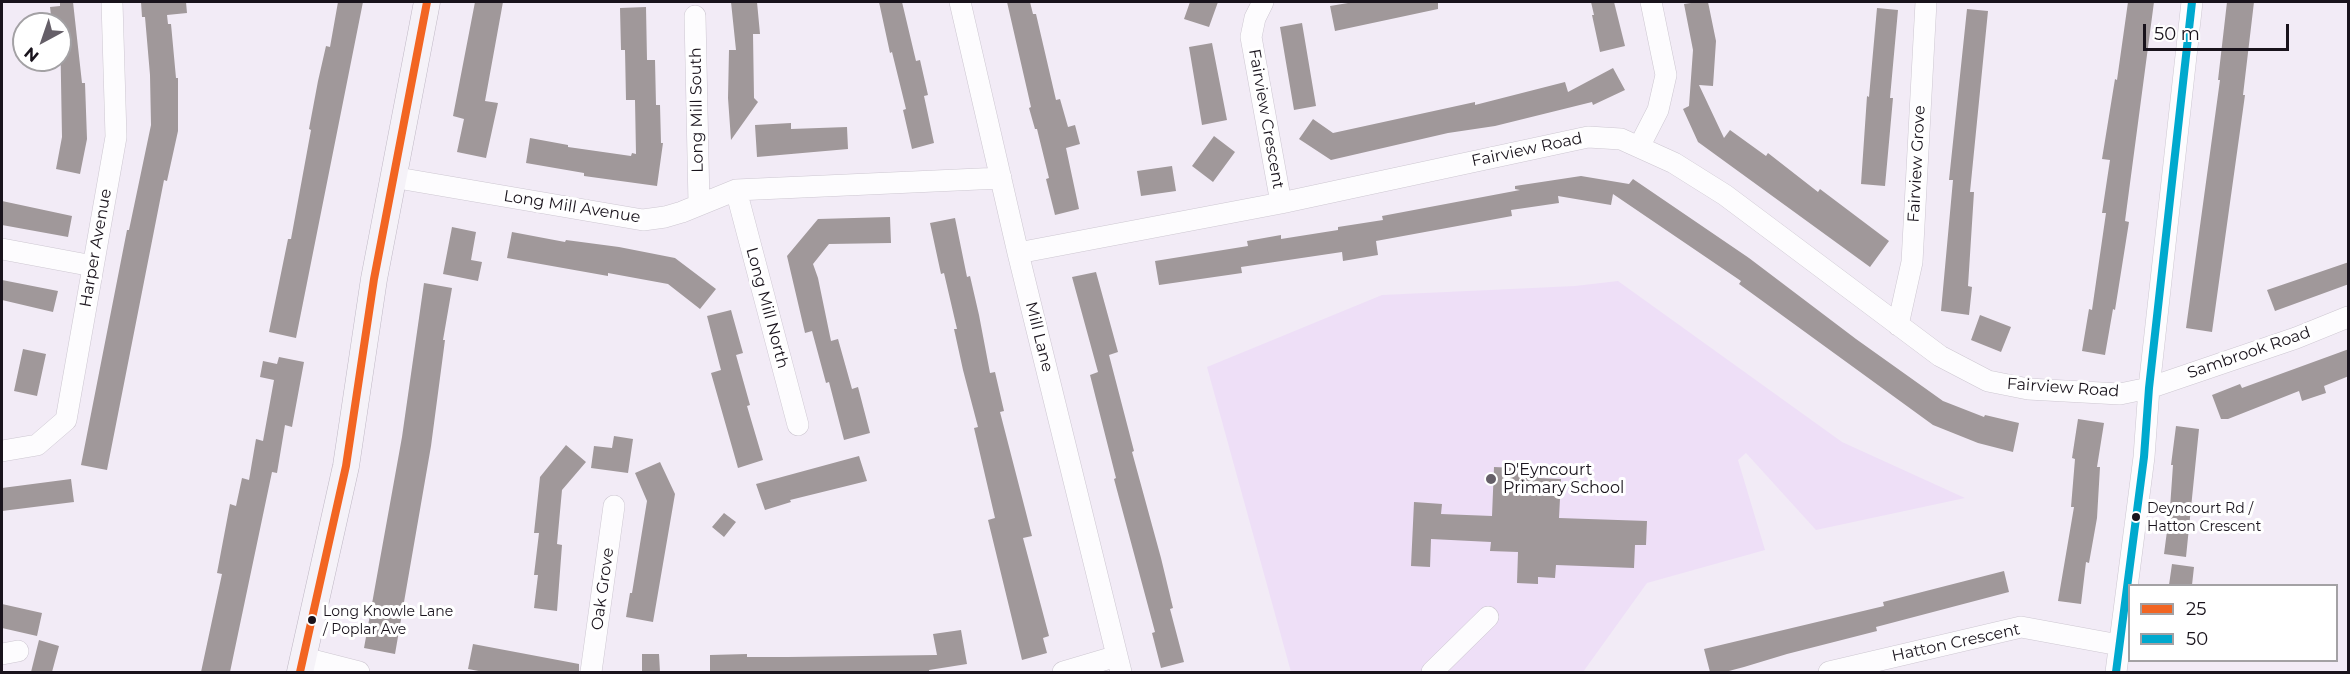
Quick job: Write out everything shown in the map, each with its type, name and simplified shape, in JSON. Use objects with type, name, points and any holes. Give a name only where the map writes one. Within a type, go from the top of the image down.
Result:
[{"type":"main road","points":[[302,665],[346,466],[374,279],[426,2]]},
{"type":"street","name":"Harper Avenue","points":[[2,451],[37,445],[66,420],[116,137],[112,2]]},
{"type":"street","name":"Mill Lane","points":[[960,2],[1018,254],[1119,664]]},
{"type":"street","name":"Fairview Crescent","points":[[1263,2],[1255,18],[1251,37],[1281,203]]},
{"type":"street","points":[[1639,147],[1658,110],[1666,75],[1651,2]]},
{"type":"street","name":"Fairview Grove","points":[[1898,325],[1912,262],[1926,2]]},
{"type":"street","points":[[2116,672],[2144,457],[2149,388],[2192,2]]},
{"type":"street","name":"Long Mill South","points":[[695,16],[699,204]]},
{"type":"street","name":"Fairview Road","points":[[1018,254],[1281,203],[1588,137],[1621,139],[1674,163],[1725,195],[1940,356],[1988,381],[2028,388],[2120,394],[2149,388]]},
{"type":"street","name":"Long Mill Avenue","points":[[392,177],[643,220],[665,217],[736,190],[1001,178]]},
{"type":"street","name":"Long Mill North","points":[[736,190],[798,425]]},
{"type":"street","points":[[2,249],[93,266]]},
{"type":"street","name":"Sambrook Road","points":[[2149,388],[2296,338],[2349,317]]},
{"type":"street","name":"Oak Grove","points":[[591,672],[614,506]]},
{"type":"street","points":[[1432,672],[1488,617]]},
{"type":"street","name":"Hatton Crescent","points":[[1829,672],[2020,627],[2119,645]]},
{"type":"street","points":[[1063,672],[1119,664]]},
{"type":"street","points":[[302,665],[359,672]]},
{"type":"shaded area","name":"D'Eyncourt Primary School","points":[[1618,281],[1842,442],[1965,498],[1816,530],[1746,453],[1738,460],[1765,550],[1647,583],[1583,672],[1291,672],[1207,367],[1382,295],[1575,286]]},
{"type":"building","points":[[60,2],[73,2],[82,83],[85,83],[87,139],[80,174],[56,169],[62,137],[61,72],[72,72],[72,12],[51,12],[50,7],[60,6]]},
{"type":"building","points":[[141,2],[186,2],[187,13],[167,15],[168,24],[171,24],[176,78],[178,78],[178,131],[167,181],[164,180],[107,470],[81,465],[127,230],[129,230],[151,125],[150,75],[145,17],[142,17]]},
{"type":"building","points":[[338,2],[363,2],[296,338],[269,332],[288,239],[291,239],[318,81],[326,46],[330,47]]},
{"type":"building","points":[[475,2],[503,2],[485,101],[498,103],[486,158],[457,152],[464,119],[453,116]]},
{"type":"building","points":[[731,2],[757,2],[760,34],[753,34],[754,98],[758,102],[731,140],[728,98],[729,50],[736,50]]},
{"type":"building","points":[[879,2],[902,2],[916,61],[920,60],[928,95],[924,96],[934,143],[912,149],[903,110],[906,109],[892,52],[890,53]]},
{"type":"building","points":[[1007,2],[1030,2],[1033,14],[1036,14],[1056,100],[1060,99],[1068,127],[1075,125],[1080,144],[1066,148],[1079,209],[1055,215],[1046,179],[1049,178],[1037,129],[1035,129],[1029,108],[1031,107]]},
{"type":"building","points":[[1190,2],[1218,2],[1209,27],[1184,19]]},
{"type":"building","points":[[1354,2],[1438,2],[1438,9],[1335,31],[1330,6]]},
{"type":"building","points":[[1591,2],[1614,2],[1625,46],[1600,52]]},
{"type":"building","points":[[1708,2],[1716,41],[1713,86],[1699,85],[1724,138],[1730,130],[1766,156],[1768,153],[1818,192],[1820,189],[1889,241],[1870,267],[1698,142],[1683,109],[1689,106],[1693,50],[1684,4]]},
{"type":"building","points":[[2128,2],[2154,2],[2125,221],[2129,222],[2115,310],[2113,309],[2105,355],[2082,351],[2089,309],[2092,310],[2106,213],[2102,213],[2110,160],[2102,159],[2115,79],[2117,80]]},
{"type":"building","points":[[2227,2],[2254,2],[2243,95],[2245,95],[2212,332],[2186,328],[2220,80],[2218,80]]},
{"type":"building","points":[[646,7],[647,60],[655,60],[656,105],[660,105],[661,143],[663,143],[657,186],[584,176],[584,173],[526,163],[530,138],[568,145],[568,147],[631,156],[632,153],[636,154],[635,100],[626,100],[625,50],[621,50],[620,8]]},
{"type":"building","points":[[1877,8],[1898,10],[1885,186],[1861,184],[1867,96],[1869,97]]},
{"type":"building","points":[[1967,9],[1988,11],[1970,192],[1974,192],[1968,286],[1972,287],[1969,315],[1941,311],[1953,180],[1949,180]]},
{"type":"building","points":[[1302,23],[1316,106],[1294,110],[1280,27]]},
{"type":"building","points":[[1212,43],[1227,120],[1202,125],[1189,47]]},
{"type":"building","points":[[1613,68],[1625,90],[1593,105],[1592,102],[1495,126],[1448,133],[1331,160],[1299,139],[1313,119],[1333,133],[1475,102],[1475,105],[1565,82],[1568,92]]},
{"type":"building","points":[[791,123],[791,129],[847,127],[848,149],[757,157],[755,125]]},
{"type":"building","points":[[1214,136],[1235,152],[1213,182],[1192,166]]},
{"type":"building","points":[[1172,166],[1176,191],[1141,196],[1137,171]]},
{"type":"building","points":[[1581,176],[1629,184],[1633,179],[1749,258],[1943,401],[1984,417],[1985,415],[2019,423],[2013,452],[1978,443],[1933,425],[1739,284],[1741,281],[1613,194],[1611,205],[1558,196],[1559,203],[1511,210],[1512,216],[1376,241],[1378,255],[1343,261],[1342,252],[1241,267],[1242,273],[1159,285],[1155,261],[1248,246],[1247,241],[1281,235],[1281,239],[1338,230],[1338,227],[1383,220],[1382,216],[1520,190],[1515,189],[1515,186]]},
{"type":"building","points":[[2,201],[72,216],[68,237],[2,225]]},
{"type":"building","points":[[890,217],[891,243],[829,244],[813,264],[831,341],[838,339],[852,389],[858,387],[870,433],[844,440],[829,382],[826,383],[812,331],[805,333],[787,256],[818,219]]},
{"type":"building","points":[[955,218],[967,277],[970,276],[979,315],[990,373],[995,372],[1004,411],[1000,412],[1032,536],[1023,538],[1049,636],[1043,638],[1047,653],[1022,660],[988,520],[995,518],[974,428],[978,427],[963,370],[954,329],[957,329],[944,273],[941,274],[930,223]]},
{"type":"building","points":[[452,227],[476,232],[471,260],[482,262],[478,281],[443,274]]},
{"type":"building","points":[[512,232],[565,242],[566,240],[619,247],[675,258],[716,289],[700,309],[668,284],[507,258]]},
{"type":"building","points":[[2349,262],[2349,284],[2275,311],[2267,290]]},
{"type":"building","points":[[1096,272],[1118,352],[1109,355],[1161,558],[1173,608],[1170,609],[1184,662],[1161,668],[1152,633],[1155,632],[1114,479],[1116,478],[1090,375],[1098,372],[1072,277]]},
{"type":"building","points":[[2,280],[58,291],[53,312],[2,300]]},
{"type":"building","points":[[424,283],[452,288],[443,340],[445,340],[431,446],[395,654],[364,648],[402,437]]},
{"type":"building","points":[[731,310],[743,353],[736,355],[750,405],[747,406],[763,460],[738,468],[711,373],[721,370],[707,316]]},
{"type":"building","points":[[1980,315],[2011,327],[2001,352],[1971,340]]},
{"type":"building","points":[[23,349],[46,354],[37,396],[14,391]]},
{"type":"building","points":[[2349,349],[2349,376],[2324,386],[2326,393],[2302,401],[2299,391],[2228,419],[2221,419],[2212,395],[2240,384],[2242,388]]},
{"type":"building","points":[[279,357],[304,362],[292,427],[285,425],[277,473],[272,472],[230,672],[201,672],[222,574],[217,573],[230,504],[236,506],[242,478],[249,480],[256,439],[263,441],[274,380],[260,377],[263,361],[277,364]]},
{"type":"building","points":[[2078,419],[2104,423],[2097,467],[2100,467],[2097,518],[2089,563],[2086,562],[2081,604],[2058,601],[2074,507],[2071,507],[2075,459],[2072,458]]},
{"type":"building","points":[[2176,426],[2199,429],[2186,557],[2164,554]]},
{"type":"building","points":[[614,436],[633,439],[628,473],[591,468],[594,446],[612,448]]},
{"type":"building","points":[[566,445],[586,462],[562,490],[557,544],[562,545],[557,611],[534,608],[538,575],[534,575],[539,533],[534,533],[540,477]]},
{"type":"building","points":[[859,456],[867,481],[790,500],[791,502],[765,510],[756,484]]},
{"type":"building","points":[[660,462],[675,494],[653,622],[626,617],[647,501],[635,473]]},
{"type":"building","points":[[1494,467],[1538,469],[1538,478],[1561,479],[1559,518],[1647,521],[1646,545],[1635,545],[1634,568],[1556,565],[1555,578],[1538,577],[1538,584],[1517,583],[1518,552],[1490,551],[1491,542],[1431,539],[1430,567],[1411,566],[1414,502],[1442,504],[1441,514],[1492,516]]},
{"type":"building","points":[[71,479],[74,502],[2,511],[2,488]]},
{"type":"building","points":[[724,513],[736,522],[724,537],[712,527]]},
{"type":"building","points":[[2172,564],[2194,567],[2192,584],[2169,584]]},
{"type":"building","points":[[2004,571],[2009,592],[1876,627],[1877,631],[1744,667],[1725,672],[1710,672],[1704,649],[1884,606],[1883,602]]},
{"type":"building","points":[[2,604],[42,613],[37,636],[2,628]]},
{"type":"building","points":[[961,630],[967,664],[929,670],[929,672],[710,672],[710,655],[747,654],[747,657],[788,657],[937,655],[933,634]]},
{"type":"building","points":[[39,640],[59,646],[52,672],[31,672]]},
{"type":"building","points":[[473,644],[579,664],[579,672],[484,672],[468,669]]},
{"type":"building","points":[[642,654],[659,654],[660,672],[642,672]]},
{"type":"transit line","name":"25","points":[[300,672],[346,466],[374,279],[427,2]]},
{"type":"transit line","name":"50","points":[[2116,672],[2144,457],[2149,388],[2192,2]]},
{"type":"place","name":"D'Eyncourt Primary School","points":[[1491,479]]},
{"type":"place","name":"Deyncourt Rd / Hatton Crescent","points":[[2136,517]]},
{"type":"place","name":"Long Knowle Lane / Poplar Ave","points":[[312,620]]}]
